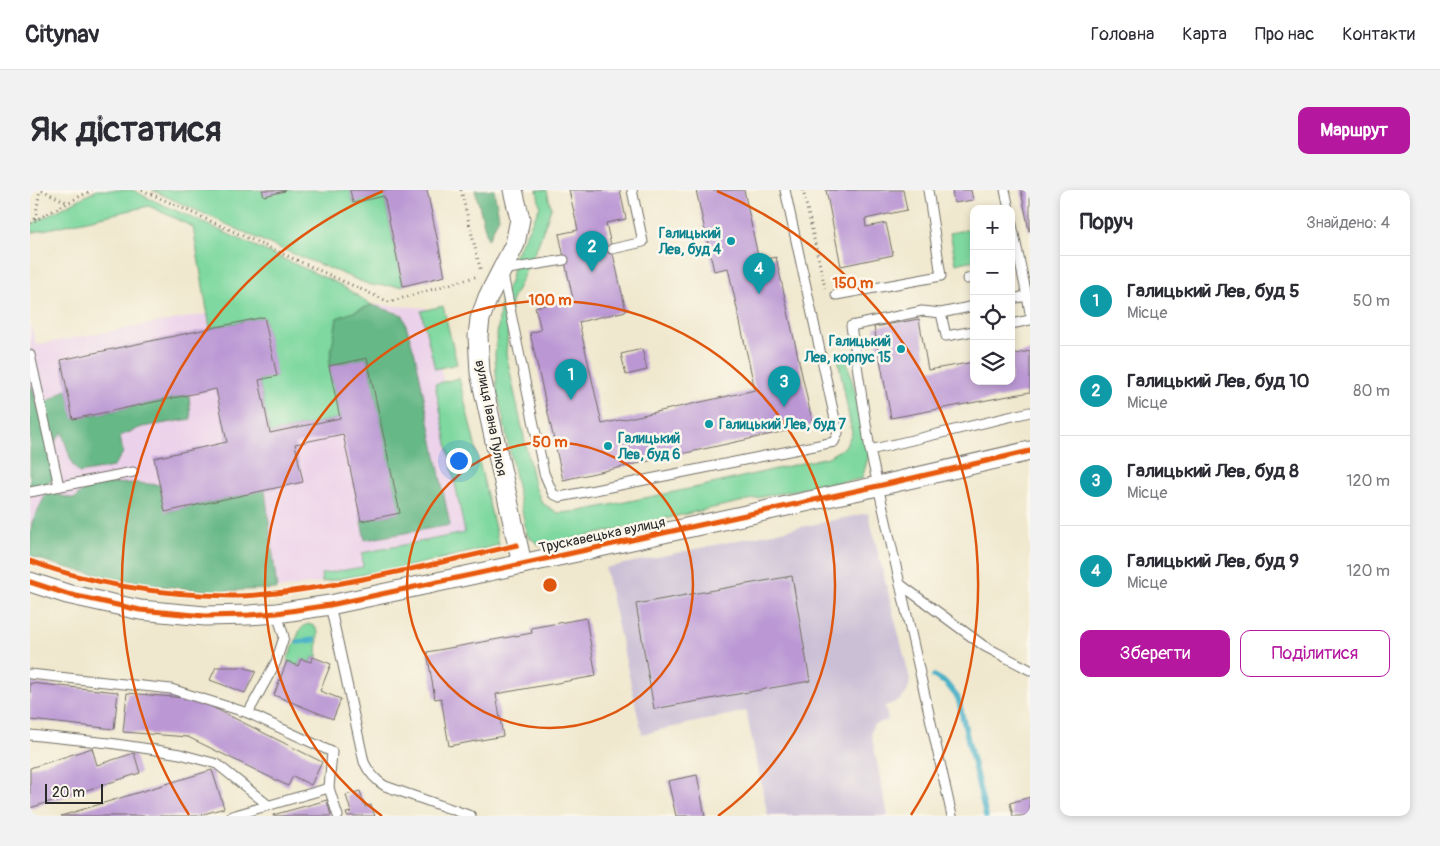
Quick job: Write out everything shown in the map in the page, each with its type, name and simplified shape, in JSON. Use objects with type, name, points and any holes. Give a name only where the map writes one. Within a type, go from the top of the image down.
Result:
[{"type":"street","name":"вулиця Івана Пулюя","points":[[513,190],[520,219],[515,244],[488,297],[480,319],[478,336],[480,373],[522,564]]},
{"type":"street","name":"Трускавецька вулиця","points":[[30,582],[67,594],[140,610],[204,616],[277,613],[330,605],[522,564],[1030,451]]},
{"type":"lane","points":[[612,249],[643,242],[632,190]]},
{"type":"lane","points":[[564,260],[502,270],[544,473],[553,494],[560,497],[834,442],[838,433],[785,190]]},
{"type":"lane","points":[[836,295],[941,276],[928,190]]},
{"type":"lane","points":[[1005,190],[1008,205]]},
{"type":"lane","points":[[1015,238],[1030,313]]},
{"type":"lane","points":[[1015,267],[1021,266]]},
{"type":"lane","points":[[1015,298],[1027,296]]},
{"type":"lane","points":[[952,816],[870,450],[851,326],[922,311],[941,313],[970,307]]},
{"type":"lane","points":[[941,313],[946,336],[970,332]]},
{"type":"lane","points":[[1015,323],[1030,320]]},
{"type":"lane","points":[[30,355],[59,486]]},
{"type":"lane","points":[[870,450],[1030,412]]},
{"type":"lane","points":[[30,492],[133,472]]},
{"type":"lane","points":[[900,584],[984,646],[1030,670]]},
{"type":"lane","points":[[330,605],[364,762],[370,774],[385,786],[471,816]]},
{"type":"lane","points":[[248,713],[276,662],[284,637],[277,613]]},
{"type":"lane","points":[[30,674],[172,689],[248,713],[332,752],[329,788],[338,816]]},
{"type":"lane","points":[[30,735],[147,748],[180,754],[217,764],[268,806]]},
{"type":"lane","points":[[232,816],[329,788]]},
{"type":"path","points":[[35,220],[41,190],[68,203]]},
{"type":"path","points":[[30,223],[92,190]]},
{"type":"path","points":[[142,190],[389,302],[481,275],[461,190]]},
{"type":"path","points":[[803,190],[826,289],[836,295]]},
{"type":"shaded area","points":[[288,299],[427,308],[481,549],[322,582],[277,589],[209,591],[115,579],[60,566],[30,556],[30,322],[36,345]]},
{"type":"shaded area","points":[[868,513],[910,679],[905,695],[900,700],[885,706],[888,720],[873,725],[871,733],[888,816],[768,816],[746,711],[642,734],[605,568]]},
{"type":"green space","points":[[97,190],[133,190],[339,284],[372,305],[337,318],[329,366],[340,418],[270,433],[259,380],[276,376],[264,317],[210,328],[193,227],[149,206],[30,233],[30,225]]},
{"type":"green space","points":[[152,190],[350,190],[353,203],[384,196],[403,286],[370,285],[272,245]]},
{"type":"green space","points":[[475,190],[494,190],[499,217],[488,240]]},
{"type":"green space","points":[[537,190],[547,190],[551,208],[538,245],[511,302],[506,353],[534,484],[542,503],[558,513],[581,511],[703,486],[828,457],[845,447],[852,433],[838,358],[846,357],[870,450],[862,479],[785,492],[540,546],[527,535],[497,389],[495,354],[501,299],[511,280],[514,257],[540,207]]},
{"type":"green space","points":[[970,229],[970,261],[956,264],[950,233]]},
{"type":"green space","points":[[372,305],[403,315],[416,358],[450,525],[365,540],[361,521],[399,513],[367,358],[329,366],[337,318]]},
{"type":"green space","points":[[443,306],[457,364],[435,369],[421,311]]},
{"type":"green space","points":[[459,378],[499,545],[411,566],[322,582],[321,574],[363,567],[362,553],[465,533],[435,384]]},
{"type":"green space","points":[[30,386],[32,386],[38,408],[67,389],[74,419],[189,395],[191,419],[142,427],[120,436],[123,453],[113,467],[79,473],[72,464],[62,432],[52,447],[53,479],[43,486],[37,487],[30,485]]},
{"type":"green space","points":[[137,483],[160,485],[166,512],[265,490],[277,589],[209,591],[153,585],[115,579],[60,566],[30,556],[32,522],[47,492],[74,499],[91,484]]},
{"type":"green space","points":[[308,624],[314,626],[318,631],[317,658],[313,657],[311,662],[301,659],[298,666],[287,661],[300,630]]},
{"type":"building","points":[[262,190],[285,190],[285,191],[264,196]]},
{"type":"building","points":[[350,190],[427,190],[445,276],[403,286],[384,196],[353,203]]},
{"type":"building","points":[[569,190],[620,190],[626,219],[606,223],[626,311],[579,322],[602,424],[755,390],[728,268],[714,271],[696,190],[744,190],[759,261],[776,257],[813,425],[563,480],[530,333],[541,330],[535,307],[573,299],[559,234],[578,230]]},
{"type":"building","points":[[826,190],[903,190],[907,210],[865,219],[866,227],[886,223],[893,255],[841,266]]},
{"type":"building","points":[[952,190],[971,190],[973,200],[954,203]]},
{"type":"building","points":[[1021,190],[1030,190],[1030,231],[1029,231]]},
{"type":"building","points":[[264,317],[277,376],[259,380],[270,433],[340,418],[329,366],[367,358],[400,513],[361,521],[343,434],[295,444],[303,482],[165,512],[154,458],[227,442],[216,389],[73,419],[61,360]]},
{"type":"building","points":[[919,319],[928,370],[970,363],[970,385],[1015,385],[1015,354],[1030,351],[1030,392],[891,418],[874,327]]},
{"type":"building","points":[[642,349],[647,370],[626,375],[621,354]]},
{"type":"building","points":[[792,576],[810,681],[654,709],[636,604]]},
{"type":"building","points":[[586,618],[596,676],[496,694],[503,736],[449,746],[441,698],[435,699],[427,652],[532,633],[531,628]]},
{"type":"building","points":[[313,657],[331,664],[320,691],[341,699],[333,719],[274,695],[287,661],[298,666],[301,659],[311,662]]},
{"type":"building","points":[[216,667],[242,667],[256,671],[245,693],[210,680]]},
{"type":"building","points":[[30,683],[118,692],[114,729],[30,720]]},
{"type":"building","points":[[127,693],[196,699],[322,762],[311,785],[293,776],[288,786],[188,737],[123,732]]},
{"type":"building","points":[[92,748],[97,765],[134,753],[140,773],[30,808],[30,768]]},
{"type":"building","points":[[212,770],[224,808],[197,816],[61,816]]},
{"type":"building","points":[[697,775],[705,816],[676,816],[668,781]]},
{"type":"building","points":[[360,791],[365,807],[371,805],[375,816],[347,816],[346,813],[351,812],[346,795]]},
{"type":"building","points":[[1030,797],[1030,816],[1013,816],[1010,803]]},
{"type":"building","points":[[327,800],[331,816],[273,816],[273,815]]},
{"type":"waterway","points":[[298,642],[314,640]]},
{"type":"waterway","points":[[934,676],[946,683],[958,698],[986,816]]},
{"type":"cycle path","points":[[30,582],[67,594],[140,610],[205,616],[277,613],[330,605],[522,564],[1030,451]]},
{"type":"cycle path","points":[[30,561],[78,576],[129,587],[154,591],[242,596],[349,582],[517,545]]},
{"type":"place","name":"Галицький Лев, буд 4","points":[[731,241]]},
{"type":"place","name":"Галицький Лев, буд 10","points":[[592,272]]},
{"type":"place","name":"Галицький Лев, буд 9","points":[[759,294]]},
{"type":"place","name":"Галицький Лев, корпус 15","points":[[901,349]]},
{"type":"place","name":"Галицький Лев, буд 5","points":[[571,400]]},
{"type":"place","name":"Галицький Лев, буд 8","points":[[784,407]]},
{"type":"place","name":"Галицький Лев, буд 7","points":[[709,424]]},
{"type":"place","name":"Галицький Лев, буд 6","points":[[608,446]]}]
